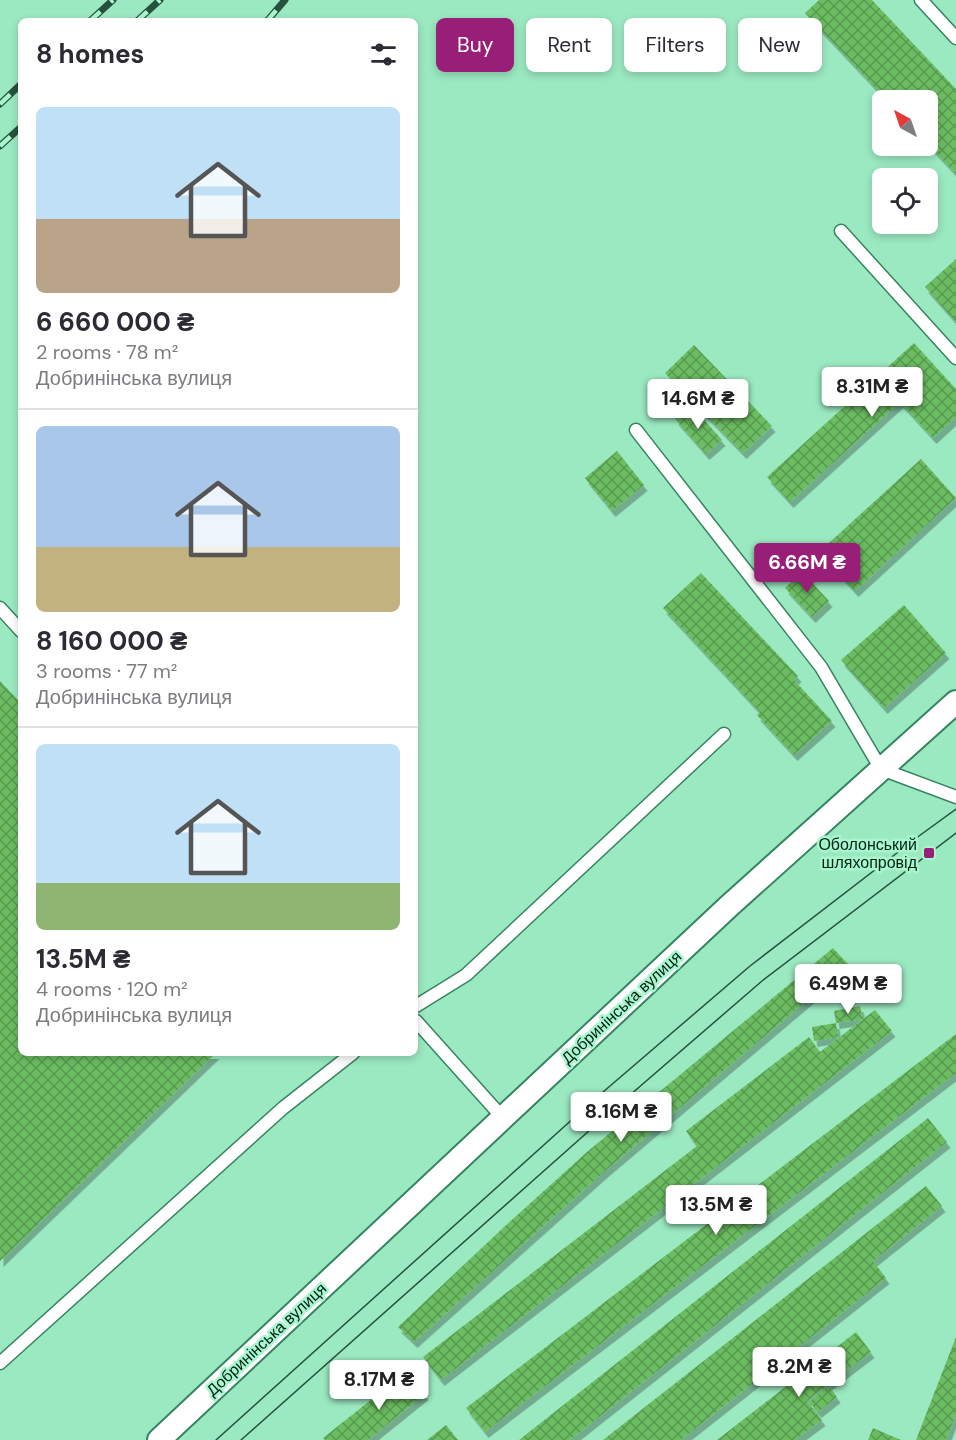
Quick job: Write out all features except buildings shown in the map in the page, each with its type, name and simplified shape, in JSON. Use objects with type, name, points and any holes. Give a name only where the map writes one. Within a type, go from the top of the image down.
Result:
[{"type":"street","name":"Добринінська вулиця","points":[[159,1440],[729,906],[956,702]]},
{"type":"lane","points":[[921,0],[956,38]]},
{"type":"lane","points":[[842,231],[956,358]]},
{"type":"lane","points":[[636,430],[821,666],[881,769],[956,797]]},
{"type":"lane","points":[[0,608],[18,628]]},
{"type":"lane","points":[[418,1005],[466,975],[724,734]]},
{"type":"lane","points":[[418,1023],[502,1117]]},
{"type":"lane","points":[[0,1363],[283,1108],[349,1056]]},
{"type":"tram line","points":[[216,1440],[596,1098],[750,966],[956,809]]},
{"type":"tram line","points":[[241,1440],[608,1114],[762,981],[956,833]]},
{"type":"railway","points":[[93,18],[113,0]]},
{"type":"railway","points":[[140,18],[160,0]]},
{"type":"railway","points":[[270,18],[285,0]]},
{"type":"railway","points":[[0,104],[18,87]]},
{"type":"railway","points":[[0,146],[18,130]]},
{"type":"place","name":"Оболонський шляхопровід","points":[[929,853]]}]
